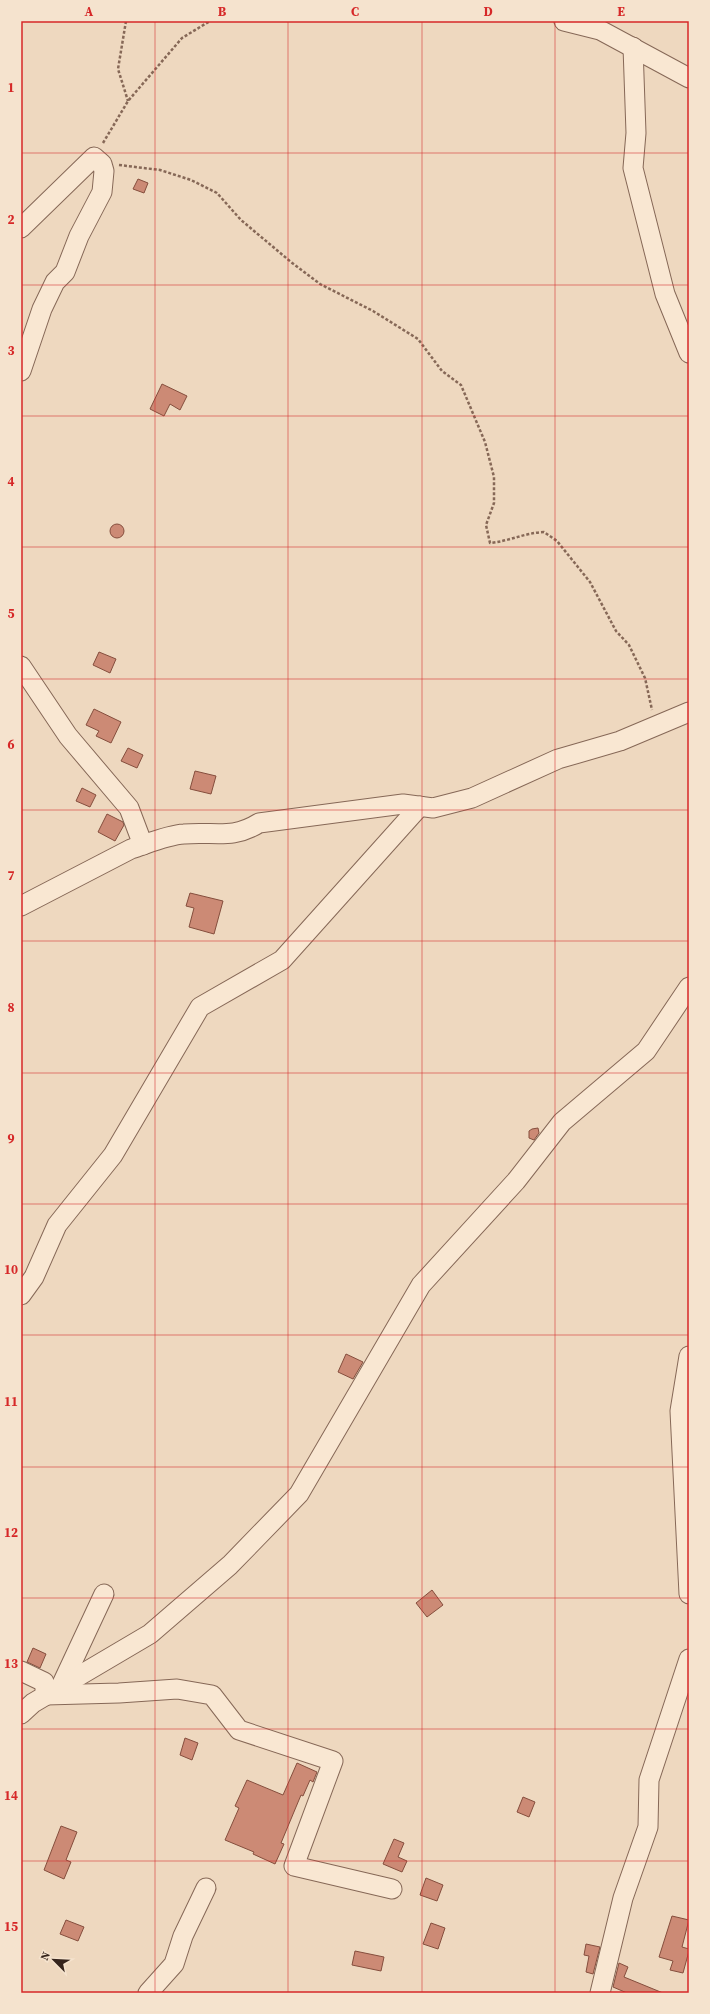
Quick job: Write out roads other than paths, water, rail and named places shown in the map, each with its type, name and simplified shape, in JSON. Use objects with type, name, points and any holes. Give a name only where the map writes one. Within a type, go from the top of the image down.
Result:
[{"type":"street","points":[[564,21],[600,30],[689,78]]},
{"type":"street","points":[[633,47],[636,134],[633,168],[665,294],[689,353]]},
{"type":"street","points":[[21,228],[98,160],[104,172],[102,192],[79,236],[65,272],[55,282],[42,309],[21,371]]},
{"type":"street","points":[[21,666],[68,736],[129,808],[143,845]]},
{"type":"street","points":[[21,906],[130,850],[143,845],[182,834],[236,834],[248,830],[259,823],[338,811],[403,804],[433,808],[472,798],[558,759],[620,741],[689,712]]},
{"type":"street","points":[[21,1295],[34,1277],[57,1225],[113,1155],[200,1007],[282,960],[420,806]]},
{"type":"street","points":[[21,1714],[32,1703],[150,1634],[230,1565],[299,1494],[421,1285],[516,1181],[562,1122],[646,1051],[689,986]]},
{"type":"street","points":[[689,1356],[680,1411],[689,1594]]},
{"type":"street","points":[[53,1690],[104,1594]]},
{"type":"street","points":[[600,1993],[622,1898],[648,1827],[649,1780],[689,1659]]},
{"type":"street","points":[[21,1671],[44,1682],[53,1690],[119,1693],[177,1689],[212,1695],[239,1730],[333,1762],[294,1866],[392,1889]]},
{"type":"street","points":[[148,1993],[174,1964],[183,1936],[206,1888]]}]
